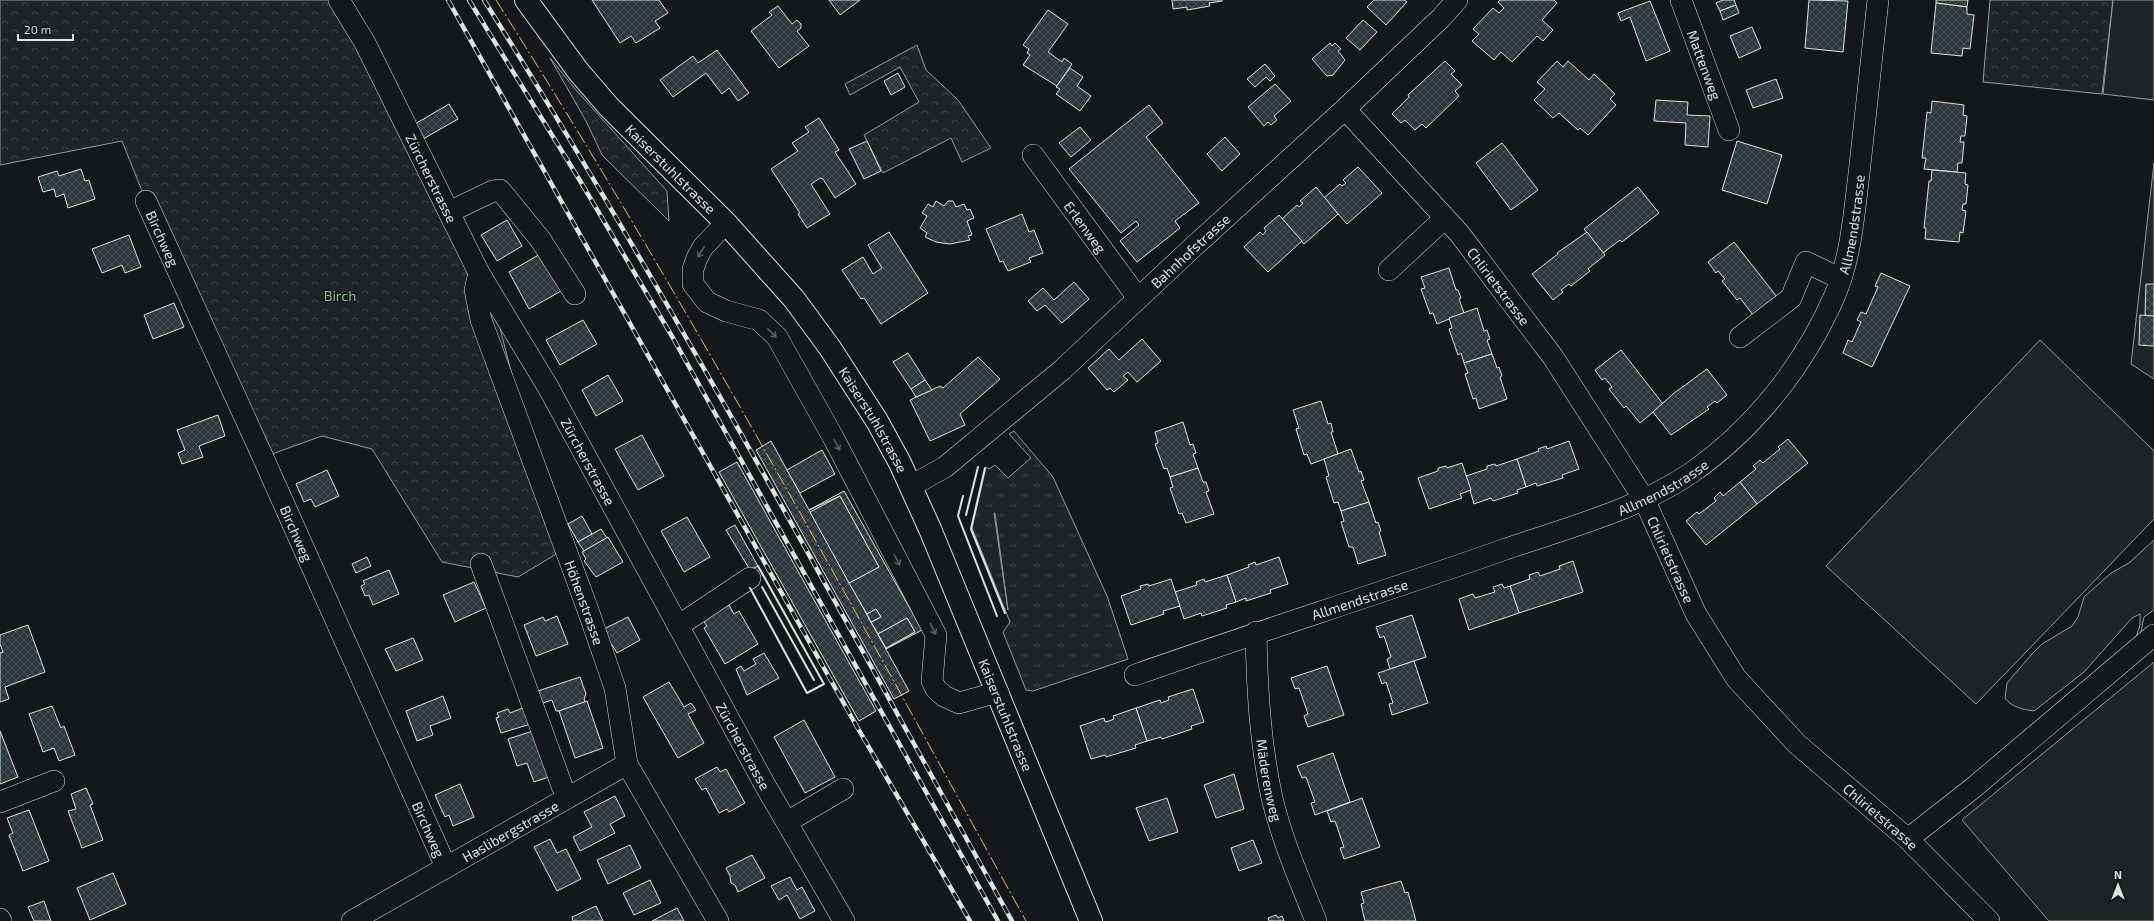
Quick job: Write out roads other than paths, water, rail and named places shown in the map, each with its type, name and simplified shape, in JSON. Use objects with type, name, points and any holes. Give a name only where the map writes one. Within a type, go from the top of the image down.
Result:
[{"type":"main road","name":"Kaiserstuhlstrasse","points":[[526,0],[578,71],[609,107],[726,223],[776,277],[811,321],[877,421],[911,486],[998,692],[1091,921]]},
{"type":"street","name":"Zürcherstrasse","points":[[339,0],[365,43],[479,273],[548,387],[678,626],[844,921]]},
{"type":"street","name":"Bahnhofstrasse","points":[[911,486],[946,467],[1062,370],[1138,298],[1345,109],[1441,18],[1457,0]]},
{"type":"street","name":"Mattenweg","points":[[1681,0],[1729,130]]},
{"type":"street","name":"Allmendstrasse","points":[[1135,675],[1256,632],[1405,584],[1644,499],[1690,473],[1738,435],[1780,389],[1808,348],[1835,296],[1841,279],[1851,237],[1878,0]]},
{"type":"street","name":"Chlirietstrasse","points":[[1345,109],[1445,218],[1509,297],[1553,357],[1644,499],[1696,614],[1736,678],[1797,744],[1908,839],[1989,921]]},
{"type":"street","name":"Erlenweg","points":[[1033,155],[1138,298]]},
{"type":"street","points":[[449,212],[493,191],[500,190],[540,239],[575,294]]},
{"type":"street","name":"Birchweg","points":[[146,201],[262,455],[446,867]]},
{"type":"street","points":[[1390,270],[1445,218]]},
{"type":"street","points":[[726,223],[703,248],[697,258],[693,269],[694,284],[707,302],[726,311],[759,320],[777,337],[840,450],[936,635],[932,680],[936,689],[944,696],[959,703],[998,692]]},
{"type":"street","points":[[1740,337],[1791,298],[1806,262],[1841,279]]},
{"type":"street","name":"Höhenstrasse","points":[[479,273],[475,290],[481,320],[586,602],[615,688],[626,764],[718,921]]},
{"type":"street","points":[[481,564],[562,786],[568,797]]},
{"type":"street","points":[[678,626],[750,578]]},
{"type":"street","name":"Mäderenweg","points":[[1256,632],[1259,717],[1273,799],[1288,849],[1316,921]]},
{"type":"street","points":[[1908,839],[1973,788],[2154,635]]},
{"type":"street","name":"Haslibergstrasse","points":[[352,921],[626,764]]},
{"type":"street","points":[[0,802],[54,781]]},
{"type":"street","points":[[787,822],[843,788]]},
{"type":"railway","points":[[448,0],[856,725],[970,921]]},
{"type":"railway","points":[[469,0],[579,179],[673,338],[998,921]]},
{"type":"railway","points":[[484,0],[622,227],[754,457],[1012,921]]},
{"type":"park label","name":"Birch","points":[[340,295]]}]
